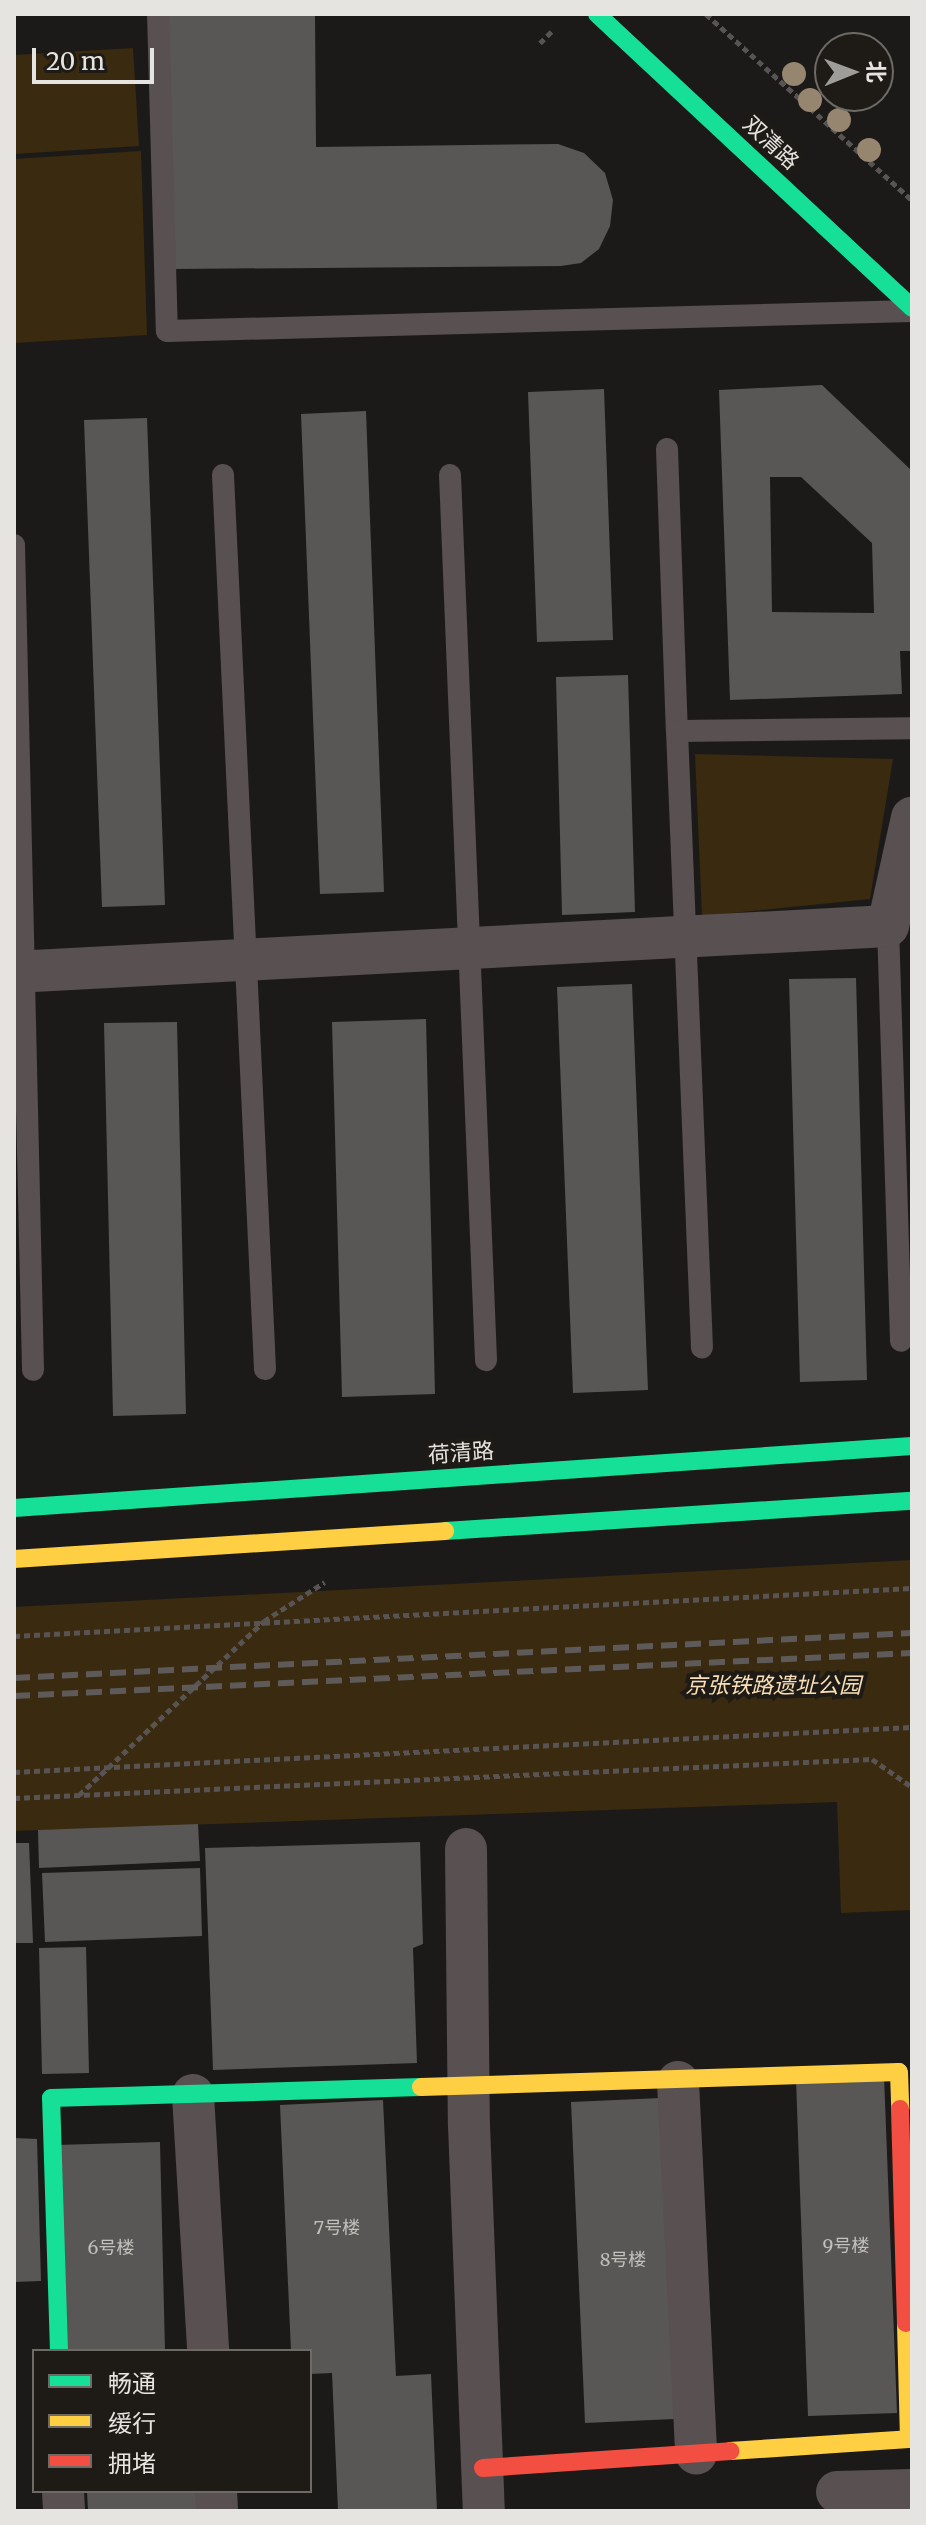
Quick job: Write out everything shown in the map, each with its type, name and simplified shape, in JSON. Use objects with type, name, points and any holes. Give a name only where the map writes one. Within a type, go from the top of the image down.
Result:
[{"type":"street","name":"双清路","points":[[597,14],[912,310]]},
{"type":"street","points":[[19,972],[888,926],[912,818]]},
{"type":"street","name":"荷清路","points":[[14,1508],[912,1446]]},
{"type":"street","points":[[14,1559],[912,1501]]},
{"type":"street","points":[[466,1849],[468,2088],[484,2511]]},
{"type":"street","points":[[59,2349],[51,2098],[678,2082],[899,2072],[909,2439],[483,2468]]},
{"type":"street","points":[[678,2082],[696,2454]]},
{"type":"street","points":[[193,2095],[208,2349]]},
{"type":"street","points":[[837,2492],[912,2490]]},
{"type":"lane","points":[[158,14],[167,331],[912,310]]},
{"type":"lane","points":[[667,449],[702,1347]]},
{"type":"lane","points":[[223,475],[243,960],[265,1369]]},
{"type":"lane","points":[[450,475],[486,1360]]},
{"type":"lane","points":[[14,545],[19,972],[33,1370]]},
{"type":"lane","points":[[677,731],[912,728]]},
{"type":"lane","points":[[888,926],[901,1341]]},
{"type":"path","points":[[706,14],[912,200]]},
{"type":"path","points":[[540,43],[552,31]]},
{"type":"path","points":[[78,1796],[264,1621],[329,1580]]},
{"type":"path","points":[[14,1636],[912,1588]]},
{"type":"path","points":[[14,1772],[912,1727]]},
{"type":"path","points":[[14,1798],[872,1759],[912,1787]]},
{"type":"green space","points":[[133,48],[139,146],[14,154],[14,55]]},
{"type":"green space","points":[[141,151],[147,335],[14,343],[14,159]]},
{"type":"green space","points":[[695,754],[893,759],[870,899],[702,916]]},
{"type":"green space","name":"京张铁路遗址公园","points":[[912,1560],[912,1910],[841,1913],[837,1802],[14,1831],[14,1607]]},
{"type":"building","points":[[167,14],[315,14],[316,147],[558,144],[584,153],[605,173],[613,200],[610,226],[599,249],[581,263],[561,266],[174,269]]},
{"type":"building","points":[[822,385],[912,471],[912,651],[900,651],[902,694],[730,700],[719,390]],"holes":[[[770,477],[801,477],[872,543],[874,613],[772,612]]]},
{"type":"building","points":[[604,389],[613,640],[537,642],[528,392]]},
{"type":"building","points":[[366,411],[384,892],[320,894],[301,414]]},
{"type":"building","points":[[147,418],[165,905],[102,907],[84,420]]},
{"type":"building","points":[[628,675],[635,912],[562,915],[556,677]]},
{"type":"building","points":[[856,978],[867,1380],[800,1382],[789,979]]},
{"type":"building","points":[[632,984],[648,1390],[573,1393],[557,987]]},
{"type":"building","points":[[426,1019],[435,1394],[342,1397],[332,1022]]},
{"type":"building","points":[[177,1022],[186,1414],[113,1416],[104,1023]]},
{"type":"building","points":[[198,1824],[200,1861],[39,1868],[38,1830]]},
{"type":"building","points":[[420,1842],[423,1944],[413,1948],[417,2063],[213,2070],[205,1848]]},
{"type":"building","points":[[14,1843],[29,1843],[33,1943],[14,1943]]},
{"type":"building","points":[[200,1868],[202,1936],[45,1942],[42,1873]]},
{"type":"building","points":[[86,1947],[89,2073],[42,2074],[39,1948]]},
{"type":"building","points":[[884,2076],[897,2413],[808,2416],[796,2079]]},
{"type":"building","points":[[661,2098],[674,2419],[585,2423],[571,2102]]},
{"type":"building","points":[[383,2100],[396,2376],[431,2374],[437,2511],[338,2511],[332,2373],[312,2374],[312,2349],[291,2349],[280,2105]]},
{"type":"building","points":[[14,2138],[37,2139],[41,2281],[14,2282]]},
{"type":"building","points":[[160,2142],[165,2349],[62,2349],[56,2145]]},
{"type":"building","points":[[87,2493],[200,2493],[201,2511],[88,2511]]},
{"type":"railway","points":[[14,1678],[912,1633]]},
{"type":"railway","points":[[14,1696],[912,1653]]},
{"type":"traffic: fast","points":[[597,14],[912,308]]},
{"type":"traffic: fast","points":[[14,1508],[912,1446]]},
{"type":"traffic: fast","points":[[445,1531],[912,1501]]},
{"type":"traffic: fast","points":[[59,2349],[51,2098],[421,2087]]},
{"type":"traffic: slow","points":[[14,1559],[445,1531]]},
{"type":"traffic: slow","points":[[421,2087],[899,2072],[900,2109]]},
{"type":"traffic: slow","points":[[730,2451],[909,2439],[906,2323]]},
{"type":"traffic: jam","points":[[900,2109],[906,2323]]},
{"type":"traffic: jam","points":[[483,2468],[730,2451]]}]
